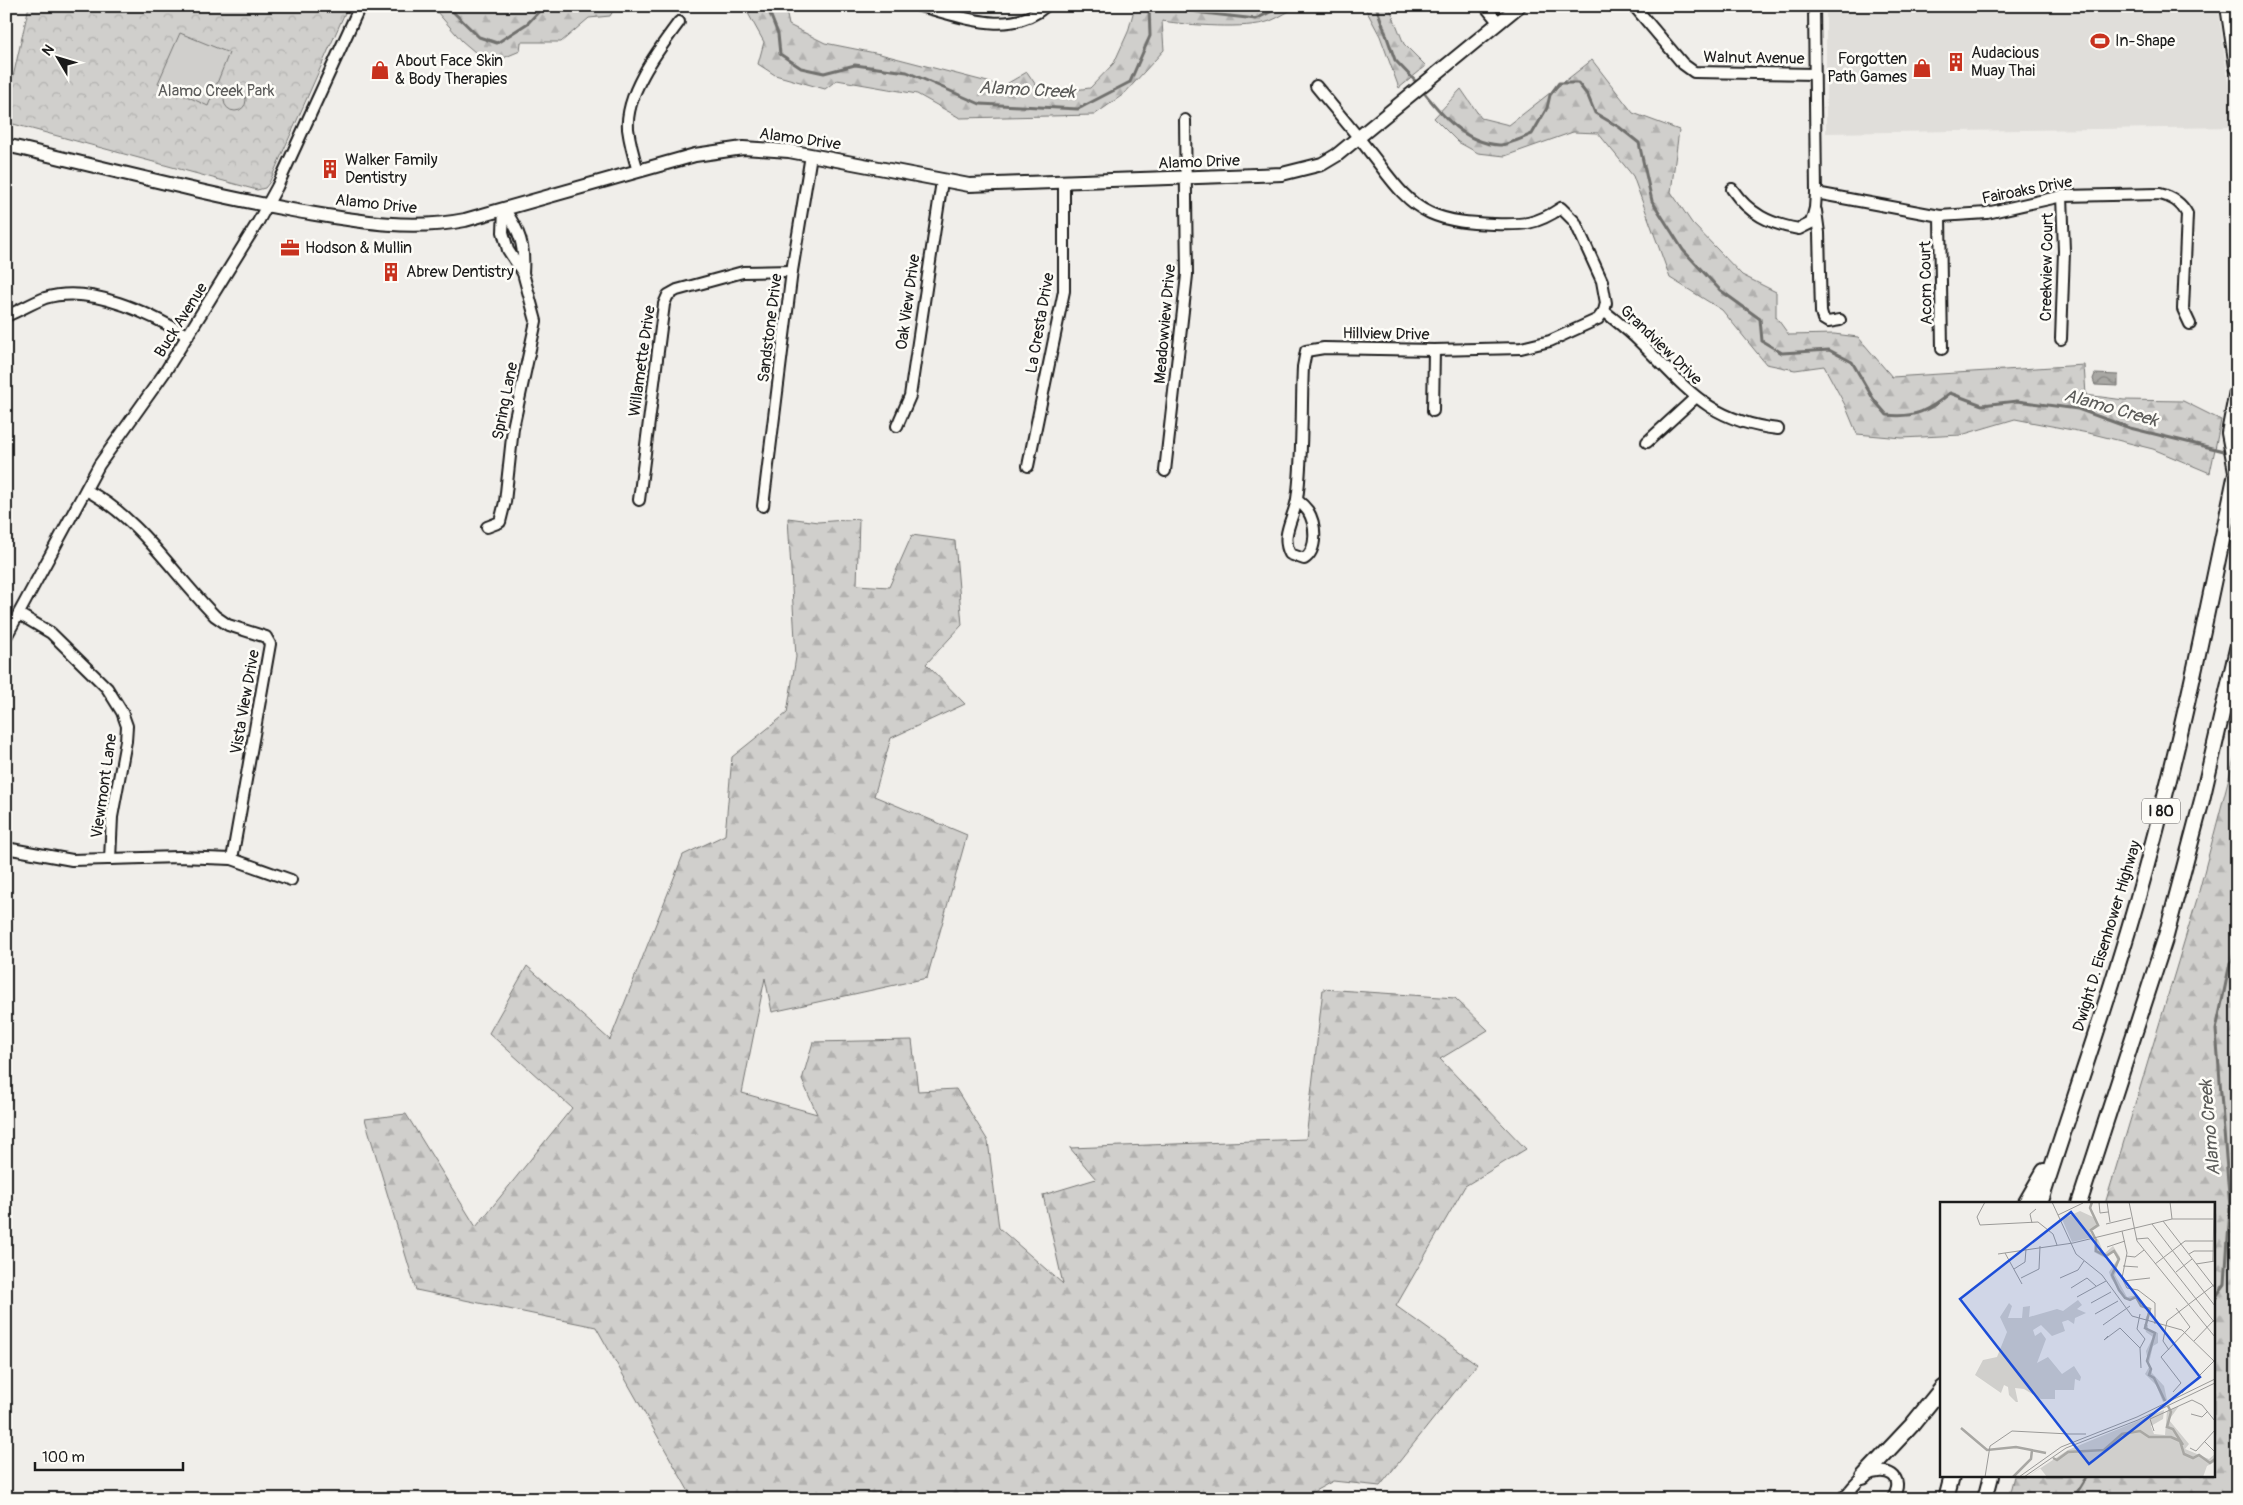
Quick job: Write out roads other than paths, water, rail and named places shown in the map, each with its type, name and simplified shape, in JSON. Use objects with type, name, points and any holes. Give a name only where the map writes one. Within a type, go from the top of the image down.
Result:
[{"type":"highway","points":[[2228,6],[2237,67]]},
{"type":"highway","points":[[2236,469],[2229,433],[2237,391]]},
{"type":"highway","name":"Dwight D. Eisenhower Highway","points":[[2041,1202],[2130,927],[2149,858],[2198,657],[2236,469]]},
{"type":"highway","name":"I 80","points":[[2080,1202],[2166,936],[2202,800],[2237,649]]},
{"type":"highway","points":[[2026,1202],[2059,1144]]},
{"type":"highway","points":[[1864,1476],[1912,1425],[1940,1390]]},
{"type":"highway","points":[[1946,1499],[1951,1478]]},
{"type":"highway","points":[[1984,1499],[1990,1478]]},
{"type":"main road","name":"Alamo Drive","points":[[6,145],[267,205],[390,225],[444,224],[723,150],[764,148],[811,155],[968,185],[1282,174],[1322,164],[1359,138],[1519,6]]},
{"type":"street","name":"Buck Avenue","points":[[6,637],[99,465],[146,400],[188,336],[267,205],[360,6]]},
{"type":"street","points":[[919,6],[969,19],[1010,24],[1031,17],[1046,6]]},
{"type":"street","points":[[1485,6],[1499,23]]},
{"type":"street","name":"Walnut Avenue","points":[[1634,6],[1682,64],[1694,72],[1814,74]]},
{"type":"street","points":[[1732,189],[1740,202],[1765,221],[1799,229],[1811,223],[1816,193],[1814,6]]},
{"type":"street","points":[[638,171],[628,128],[631,107],[640,81],[680,22]]},
{"type":"street","points":[[1316,86],[1359,138]]},
{"type":"street","name":"Meadowview Drive","points":[[1165,471],[1187,275],[1184,178],[1185,120]]},
{"type":"street","name":"Grandview Drive","points":[[1359,138],[1398,189],[1428,212],[1447,220],[1467,223],[1531,224],[1544,220],[1561,208],[1575,222],[1599,273],[1605,291],[1606,303],[1604,311],[1639,341],[1695,398],[1731,419],[1758,426],[1778,428]]},
{"type":"street","name":"Sandstone Drive","points":[[763,506],[792,272],[811,155]]},
{"type":"street","name":"Oak View Drive","points":[[897,426],[910,396],[942,181]]},
{"type":"street","name":"La Cresta Drive","points":[[1028,466],[1064,291],[1064,183]]},
{"type":"street","name":"Fairoaks Drive","points":[[1816,193],[1940,216],[1987,213],[2062,196],[2160,194],[2171,197],[2179,203],[2187,214],[2183,308],[2190,324]]},
{"type":"street","name":"Creekview Court","points":[[2060,339],[2064,251],[2062,196]]},
{"type":"street","points":[[1815,208],[1819,233],[1821,312],[1823,318],[1828,322],[1840,320]]},
{"type":"street","name":"Spring Lane","points":[[487,527],[500,522],[505,502],[513,428],[535,334],[536,321],[523,273],[508,250],[503,232],[504,209]]},
{"type":"street","name":"Spring Lane","points":[[504,209],[516,226],[522,245],[524,253],[523,273]]},
{"type":"street","name":"Acorn Court","points":[[1940,216],[1942,349]]},
{"type":"street","name":"Willamette Drive","points":[[639,500],[664,304],[668,295],[677,290],[743,272],[792,272]]},
{"type":"street","points":[[6,316],[45,298],[64,294],[85,294],[113,301],[188,336]]},
{"type":"street","name":"Hillview Drive","points":[[1297,500],[1303,367],[1306,352],[1324,348],[1434,350],[1522,348],[1559,337],[1598,319],[1604,311]]},
{"type":"street","points":[[1433,411],[1434,350]]},
{"type":"street","points":[[1647,442],[1695,398]]},
{"type":"street","name":"Vista View Drive","points":[[86,490],[114,508],[138,530],[215,616],[239,629],[266,637],[270,644],[232,859]]},
{"type":"street","points":[[1297,500],[1308,510],[1313,523],[1312,553],[1304,559],[1290,554],[1286,546],[1288,525],[1297,500]]},
{"type":"street","name":"Viewmont Lane","points":[[19,614],[51,633],[107,688],[122,712],[126,726],[126,741],[112,817],[110,859]]},
{"type":"street","points":[[6,848],[72,860],[179,857],[232,859],[291,880]]},
{"type":"street","points":[[1842,1499],[1864,1476],[1881,1470],[1889,1472],[1897,1482],[1897,1491],[1892,1499]]},
{"type":"water","points":[[2095,374],[2118,375],[2118,386],[2095,385],[2093,379]]},
{"type":"waterway","name":"Alamo Creek","points":[[447,6],[479,37],[497,43],[528,23],[544,6]]},
{"type":"waterway","name":"Alamo Creek","points":[[562,6],[586,10],[591,6]]},
{"type":"waterway","name":"Alamo Creek","points":[[767,6],[778,34],[780,54],[801,68],[824,73],[855,65],[907,72],[980,104],[1078,109],[1130,82],[1150,36],[1149,6]]},
{"type":"waterway","name":"Alamo Creek","points":[[1166,6],[1203,13],[1256,19],[1282,6]]},
{"type":"waterway","name":"Alamo Creek","points":[[1376,6],[1395,60],[1419,85]]},
{"type":"waterway","name":"Alamo Creek","points":[[1422,90],[1446,118],[1465,133],[1486,143],[1503,145],[1532,134],[1547,108],[1550,95],[1559,83],[1578,83],[1588,96],[1595,113],[1619,127],[1639,143],[1652,201],[1683,250],[1720,290],[1760,319],[1762,341],[1782,353],[1829,350],[1852,362],[1874,400],[1887,415],[1897,416],[1921,412],[1950,393],[1982,405],[2017,401],[2078,409],[2130,428],[2228,452]]},
{"type":"waterway","name":"Alamo Creek","points":[[2216,1296],[2225,1284],[2230,1208],[2216,1030],[2230,963],[2237,955]]},
{"type":"waterway","name":"Alamo Creek","points":[[2073,1499],[2086,1478]]},
{"type":"place","name":"In-Shape","points":[[2100,41]]},
{"type":"place","name":"Audacious Muay Thai","points":[[1956,62]]},
{"type":"place","name":"Forgotten Path Games","points":[[1922,68]]},
{"type":"place","name":"About Face Skin & Body Therapies","points":[[380,70]]},
{"type":"place","name":"Walker Family Dentistry","points":[[330,169]]},
{"type":"place","name":"Hodson & Mullin","points":[[290,248]]},
{"type":"place","name":"Abrew Dentistry","points":[[391,272]]},
{"type":"park label","name":"Alamo Creek Park","points":[[216,91]]}]
